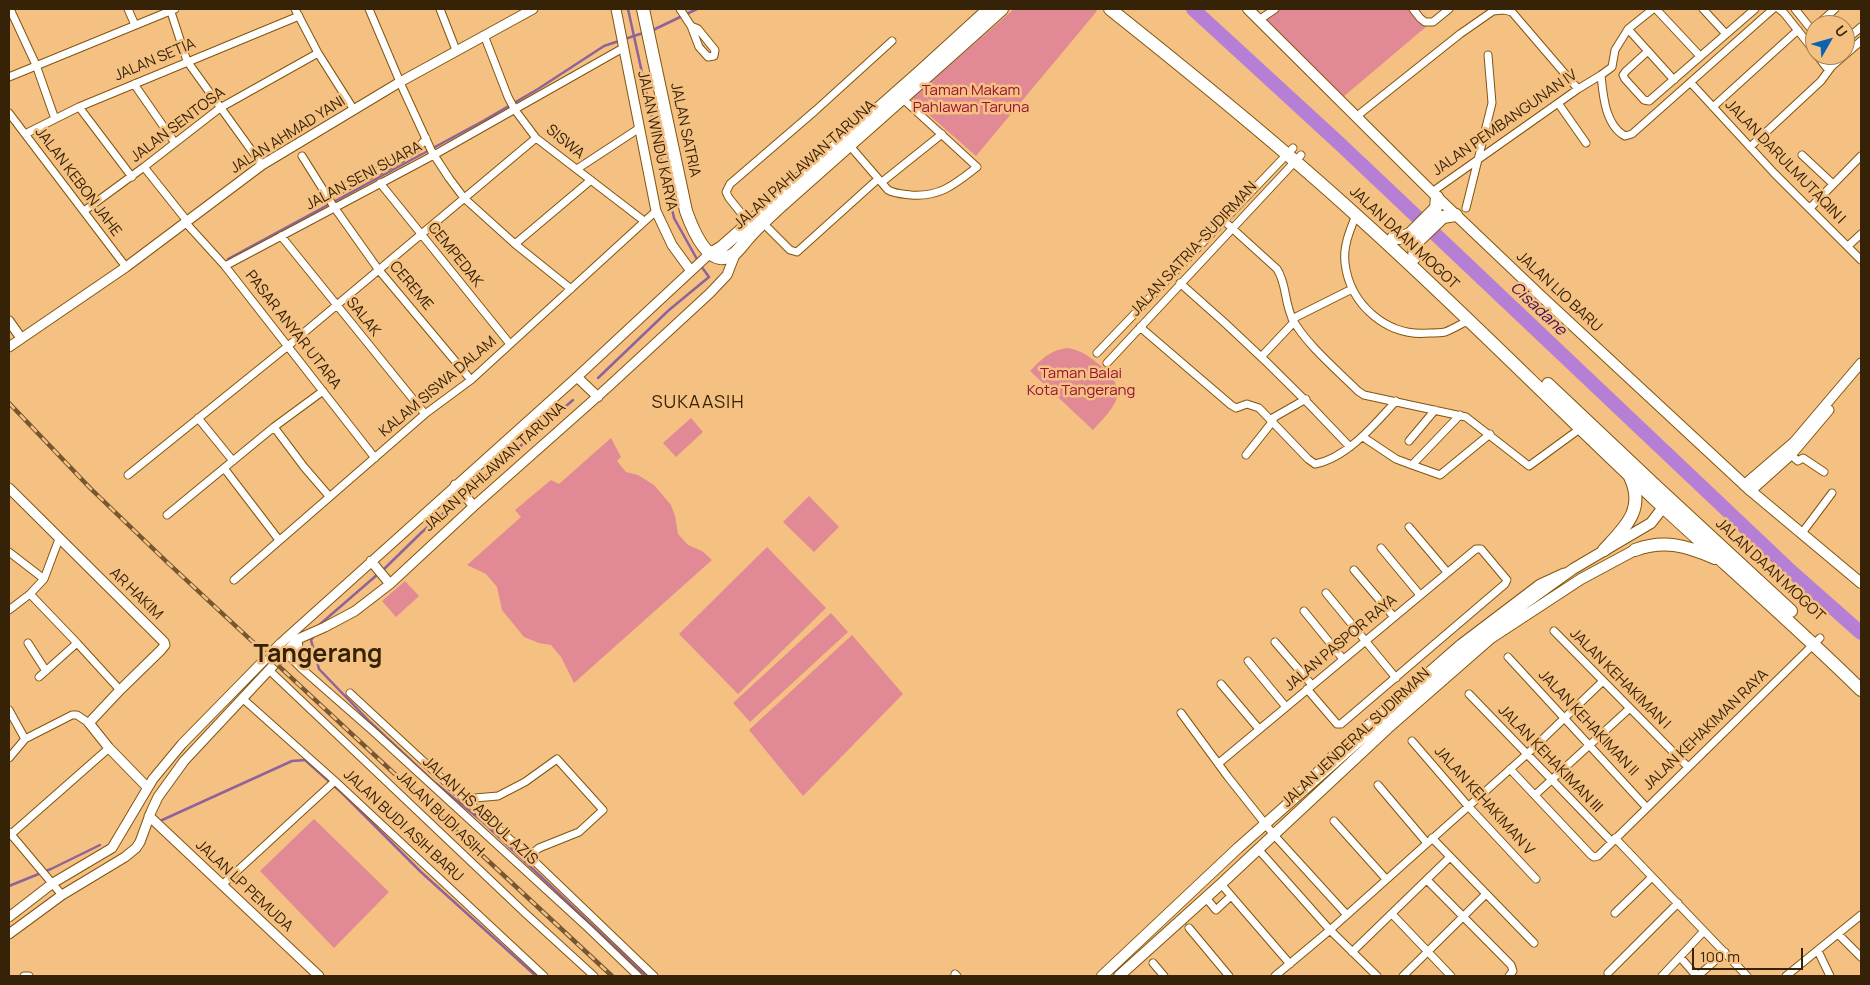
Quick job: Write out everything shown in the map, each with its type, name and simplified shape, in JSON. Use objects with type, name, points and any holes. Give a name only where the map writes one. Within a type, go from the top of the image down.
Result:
[{"type":"highway","name":"JALAN SATRIA","points":[[643,9],[686,211],[695,234],[707,255]]},
{"type":"highway","name":"JALAN PAHLAWAN TARUNA","points":[[707,255],[719,249],[922,71],[989,9]]},
{"type":"highway","name":"JALAN PAHLAWAN TARUNA","points":[[736,252],[763,223],[1002,9]]},
{"type":"highway","name":"JALAN DAAN MOGOT","points":[[1110,9],[1294,154],[1356,215],[1579,421],[1656,486],[1817,641],[1861,690]]},
{"type":"highway","name":"JALAN DAAN MOGOT","points":[[1122,9],[1393,238],[1579,421],[1662,506],[1724,562],[1861,678]]},
{"type":"highway","points":[[1393,238],[1414,238],[1445,206]]},
{"type":"highway","points":[[1414,238],[1414,258]]},
{"type":"highway","points":[[707,255],[725,258],[736,252]]},
{"type":"highway","points":[[1604,550],[1625,527],[1634,510],[1636,494],[1627,472]]},
{"type":"highway","points":[[1635,550],[1648,545],[1666,544],[1695,550],[1724,562]]},
{"type":"main road","name":"JALAN AHMAD YANI","points":[[9,347],[126,267],[262,164],[400,82],[533,9]]},
{"type":"main road","name":"JALAN WINDU KARYA","points":[[616,9],[638,128],[656,211],[672,244],[693,270]]},
{"type":"main road","name":"JALAN LIO BARU","points":[[1248,9],[1445,206],[1747,488],[1861,583]]},
{"type":"main road","name":"JALAN PAHLAWAN TARUNA","points":[[9,934],[62,895],[125,857],[138,846],[158,797],[184,761],[300,637],[325,627],[361,607],[472,504],[598,397],[710,293],[727,275],[736,252]]},
{"type":"main road","name":"JALAN PAHLAWAN TARUNA","points":[[9,916],[53,883],[107,852],[117,843],[148,787],[182,744],[281,642],[457,487],[707,255]]},
{"type":"main road","points":[[9,321],[21,338]]},
{"type":"main road","points":[[1747,488],[1794,442],[1861,363]]},
{"type":"main road","points":[[1747,488],[1791,455],[1861,372]]},
{"type":"main road","points":[[577,377],[598,397]]},
{"type":"main road","name":"JALAN DAAN MOGOT","points":[[1656,486],[1662,506]]},
{"type":"main road","points":[[457,487],[472,504]]},
{"type":"main road","name":"AR HAKIM","points":[[9,488],[164,642],[165,645],[161,650],[89,724]]},
{"type":"main road","name":"JALAN JENDERAL SUDIRMAN","points":[[1102,976],[1265,824],[1477,638],[1573,570],[1652,523],[1660,514],[1662,506]]},
{"type":"main road","name":"JALAN JENDERAL SUDIRMAN","points":[[1119,976],[1206,898],[1432,688],[1491,638],[1581,580],[1635,550]]},
{"type":"main road","points":[[372,563],[388,582]]},
{"type":"main road","points":[[89,724],[148,787]]},
{"type":"main road","name":"JALAN LP PEMUDA","points":[[148,819],[223,884],[319,976]]},
{"type":"street","points":[[10,9],[36,65],[55,119]]},
{"type":"street","points":[[128,9],[134,25]]},
{"type":"street","points":[[9,77],[172,9],[187,61],[262,164]]},
{"type":"street","points":[[369,9],[433,153],[464,198],[515,244],[570,289]]},
{"type":"street","points":[[440,9],[456,50]]},
{"type":"street","points":[[680,9],[691,26]]},
{"type":"street","points":[[1259,20],[1275,9]]},
{"type":"street","points":[[1413,9],[1425,22],[1433,22],[1449,9]]},
{"type":"street","points":[[1601,75],[1612,67],[1615,50],[1628,29],[1654,9],[1700,56]]},
{"type":"street","points":[[1703,9],[1726,34]]},
{"type":"street","name":"JALAN PEMBANGUNAN IV","points":[[1445,206],[1479,158],[1578,88],[1601,75],[1609,117],[1619,133],[1625,136],[1632,134],[1773,9]]},
{"type":"street","points":[[1779,9],[1805,39]]},
{"type":"street","points":[[1796,9],[1805,18]]},
{"type":"street","points":[[1648,51],[1624,74],[1625,79],[1642,99],[1650,101],[1752,10]]},
{"type":"street","points":[[1356,116],[1460,34],[1493,11],[1512,11],[1578,88]]},
{"type":"street","points":[[297,12],[318,53],[354,110]]},
{"type":"street","name":"JALAN SETIA","points":[[25,134],[79,107],[297,12]]},
{"type":"street","points":[[1628,29],[1674,80]]},
{"type":"street","points":[[1713,107],[1798,30]]},
{"type":"street","name":"SISWA","points":[[484,36],[508,97],[536,138],[644,221]]},
{"type":"street","points":[[748,223],[726,192],[730,184],[892,41]]},
{"type":"street","points":[[1750,147],[1821,81],[1832,66],[1861,41]]},
{"type":"street","name":"JALAN SENI SUARA","points":[[225,266],[282,236],[332,204],[380,183],[623,47]]},
{"type":"street","name":"JALAN SENTOSA","points":[[84,211],[132,177],[220,108],[318,53]]},
{"type":"street","points":[[1445,206],[1479,158],[1492,103],[1488,55]]},
{"type":"street","points":[[1824,65],[1826,67],[1832,66]]},
{"type":"street","name":"JALAN DARULMUTAQIN I","points":[[1691,83],[1750,147],[1861,260]]},
{"type":"street","points":[[134,84],[175,143]]},
{"type":"street","points":[[850,146],[888,190],[897,194],[919,196],[935,194],[949,188],[977,167],[902,99]]},
{"type":"street","points":[[1558,103],[1586,143]]},
{"type":"street","points":[[79,107],[132,177]]},
{"type":"street","name":"JALAN KEBON JAHE","points":[[9,113],[126,267]]},
{"type":"street","points":[[576,169],[638,128]]},
{"type":"street","points":[[763,223],[790,250],[797,252],[880,181],[942,134]]},
{"type":"street","points":[[128,475],[288,346],[536,138]]},
{"type":"street","points":[[340,190],[411,152],[423,144],[426,139]]},
{"type":"street","name":"JALAN SATRIA-SUDIRMAN","points":[[1097,353],[1223,220],[1294,154]]},
{"type":"street","name":"JALAN SATRIA-SUDIRMAN","points":[[1107,363],[1232,228],[1294,154]]},
{"type":"street","points":[[1802,155],[1833,184]]},
{"type":"street","name":"CEREME","points":[[302,156],[332,204],[378,269],[471,380]]},
{"type":"street","points":[[1810,208],[1861,156]]},
{"type":"street","name":"PASAR ANYAR UTARA","points":[[144,167],[186,222],[225,266],[375,458]]},
{"type":"street","points":[[515,244],[591,180]]},
{"type":"street","name":"CEMPEDAK","points":[[380,183],[510,344]]},
{"type":"street","name":"KALAM SISWA DALAM","points":[[234,580],[425,414],[471,380],[656,211]]},
{"type":"street","points":[[1356,215],[1347,238],[1345,262],[1352,289],[1366,310],[1388,326],[1415,334],[1443,332],[1469,320]]},
{"type":"street","points":[[1223,220],[1277,268],[1282,277],[1286,303],[1293,320],[1311,344],[1358,391],[1370,397],[1460,415],[1473,421],[1529,466],[1579,421]]},
{"type":"street","points":[[1848,246],[1861,234]]},
{"type":"street","name":"SALAK","points":[[282,236],[425,414]]},
{"type":"street","points":[[1180,284],[1306,399],[1350,446]]},
{"type":"street","points":[[1261,357],[1293,320],[1352,289]]},
{"type":"street","points":[[1140,326],[1231,405],[1236,408],[1247,404],[1259,408],[1315,464],[1323,462],[1363,437],[1396,401]]},
{"type":"street","points":[[167,515],[274,427],[323,391]]},
{"type":"street","points":[[1246,455],[1272,420],[1306,399]]},
{"type":"street","points":[[1409,441],[1435,410]]},
{"type":"street","points":[[1412,465],[1460,415]]},
{"type":"street","points":[[198,418],[233,461]]},
{"type":"street","points":[[274,427],[329,496]]},
{"type":"street","points":[[1363,437],[1396,460],[1440,475],[1490,434]]},
{"type":"street","points":[[1791,455],[1798,461],[1803,458],[1824,472]]},
{"type":"street","points":[[224,468],[279,540]]},
{"type":"street","points":[[1802,533],[1832,493]]},
{"type":"street","points":[[1409,527],[1447,572]]},
{"type":"street","points":[[9,610],[30,594],[44,579],[59,539]]},
{"type":"street","points":[[1382,548],[1420,595]]},
{"type":"street","name":"JALAN PASPOR RAYA","points":[[1219,763],[1447,572],[1476,549],[1481,549],[1507,582],[1396,678]]},
{"type":"street","points":[[9,552],[44,579]]},
{"type":"street","points":[[1354,570],[1394,617]]},
{"type":"street","points":[[1275,642],[1339,725],[1396,678],[1326,593]]},
{"type":"street","points":[[30,594],[120,690]]},
{"type":"street","points":[[1304,611],[1344,659]]},
{"type":"street","name":"JALAN KEHAKIMAN I","points":[[1554,631],[1688,767]]},
{"type":"street","points":[[300,637],[301,668]]},
{"type":"street","name":"JALAN KEHAKIMAN RAYA","points":[[1510,769],[1591,856],[1598,856],[1817,641]]},
{"type":"street","points":[[28,643],[46,671]]},
{"type":"street","points":[[39,677],[77,643]]},
{"type":"street","name":"JALAN HS ABDUL AZIS","points":[[285,652],[635,973]]},
{"type":"street","name":"JALAN KEHAKIMAN II","points":[[1508,657],[1647,808]]},
{"type":"street","points":[[1248,661],[1286,707]]},
{"type":"street","name":"JALAN BUDI ASIH","points":[[269,670],[594,976]]},
{"type":"street","points":[[1275,976],[1330,930],[1526,755],[1603,681]]},
{"type":"street","points":[[1221,684],[1259,729]]},
{"type":"street","points":[[350,693],[449,786],[529,856],[654,976]]},
{"type":"street","name":"JALAN KEHAKIMAN III","points":[[1469,694],[1526,755],[1652,877],[1747,976]]},
{"type":"street","name":"JALAN BUDI ASIH BARU","points":[[242,698],[332,783],[544,976]]},
{"type":"street","points":[[1535,795],[1630,708]]},
{"type":"street","points":[[9,710],[26,739]]},
{"type":"street","points":[[1181,713],[1274,835],[1347,915]]},
{"type":"street","points":[[9,758],[26,739],[73,714],[89,724]]},
{"type":"street","points":[[374,732],[392,731]]},
{"type":"street","name":"JALAN KEHAKIMAN V","points":[[1412,742],[1536,879]]},
{"type":"street","points":[[62,895],[10,834],[110,748]]},
{"type":"street","points":[[463,798],[498,796],[525,782],[556,759],[603,810],[579,832],[539,848],[529,856]]},
{"type":"street","points":[[223,884],[332,783]]},
{"type":"street","points":[[1378,785],[1429,841],[1450,857],[1534,943]]},
{"type":"street","points":[[439,792],[449,786]]},
{"type":"street","points":[[1334,821],[1386,880]]},
{"type":"street","points":[[1258,848],[1330,930],[1377,976]]},
{"type":"street","points":[[1352,952],[1450,857]]},
{"type":"street","points":[[1614,913],[1652,877]]},
{"type":"street","points":[[1427,880],[1511,965],[1513,971],[1509,976]]},
{"type":"street","points":[[1221,884],[1290,964]]},
{"type":"street","points":[[1403,976],[1486,894]]},
{"type":"street","points":[[1206,898],[1216,910],[1231,896]]},
{"type":"street","points":[[1608,973],[1678,903]]},
{"type":"street","points":[[1392,914],[1451,976]]},
{"type":"street","points":[[1786,976],[1861,915]]},
{"type":"street","points":[[588,928],[596,921]]},
{"type":"street","points":[[1189,928],[1229,976]]},
{"type":"street","points":[[597,937],[605,930]]},
{"type":"street","points":[[1662,976],[1704,931]]},
{"type":"street","points":[[1838,934],[1861,957]]},
{"type":"street","points":[[1818,951],[1830,976]]},
{"type":"street","points":[[1680,957],[1693,972],[1700,975],[1724,952]]},
{"type":"street","points":[[1153,963],[1164,976]]},
{"type":"street","points":[[635,973],[640,964]]},
{"type":"street","points":[[24,976],[30,976]]},
{"type":"green space","name":"Taman Makam Pahlawan Taruna","points":[[1014,9],[1094,9],[1097,11],[976,156],[911,99]]},
{"type":"green space","points":[[1280,9],[1415,9],[1427,26],[1343,97],[1260,23]]},
{"type":"green space","name":"Taman Balai Kota Tangerang","points":[[1067,348],[1077,350],[1089,357],[1110,375],[1116,384],[1116,399],[1113,406],[1093,430],[1030,371],[1055,351]]},
{"type":"green space","points":[[691,418],[703,432],[676,457],[663,443]]},
{"type":"green space","points":[[611,438],[621,457],[617,461],[626,472],[638,475],[654,485],[671,505],[678,534],[688,545],[702,551],[712,560],[574,683],[561,657],[551,645],[524,637],[502,610],[497,587],[486,574],[467,565],[521,517],[515,510],[551,480],[559,484]]},
{"type":"green space","points":[[809,496],[839,527],[814,552],[783,522]]},
{"type":"green space","points":[[767,547],[826,608],[738,694],[679,634]]},
{"type":"green space","points":[[405,581],[419,596],[396,617],[382,601]]},
{"type":"green space","points":[[831,613],[848,632],[750,722],[733,703]]},
{"type":"green space","points":[[852,635],[903,694],[803,796],[749,730]]},
{"type":"green space","points":[[314,819],[389,892],[334,948],[260,871]]},
{"type":"waterway","points":[[628,9],[674,218],[698,261]]},
{"type":"waterway","points":[[651,31],[697,9]]},
{"type":"waterway","name":"Cisadane","points":[[1193,9],[1340,144],[1792,572],[1861,633]]},
{"type":"waterway","points":[[625,39],[643,33]]},
{"type":"waterway","points":[[228,259],[483,121],[538,89],[604,46],[619,41]]},
{"type":"waterway","points":[[598,378],[669,310],[709,277],[701,266]]},
{"type":"waterway","points":[[382,571],[422,532],[573,400]]},
{"type":"waterway","points":[[318,626],[378,574]]},
{"type":"waterway","points":[[314,636],[311,640],[319,669],[370,722],[433,781],[483,822],[646,976]]},
{"type":"waterway","points":[[160,821],[292,761],[305,760],[342,793],[421,872],[536,976]]},
{"type":"waterway","points":[[9,886],[51,869],[100,845]]},
{"type":"railway","points":[[9,403],[91,489],[168,563],[612,976]]},
{"type":"district","name":"SUKAASIH","points":[[698,403]]},
{"type":"district","name":"Tangerang","points":[[318,655]]}]
